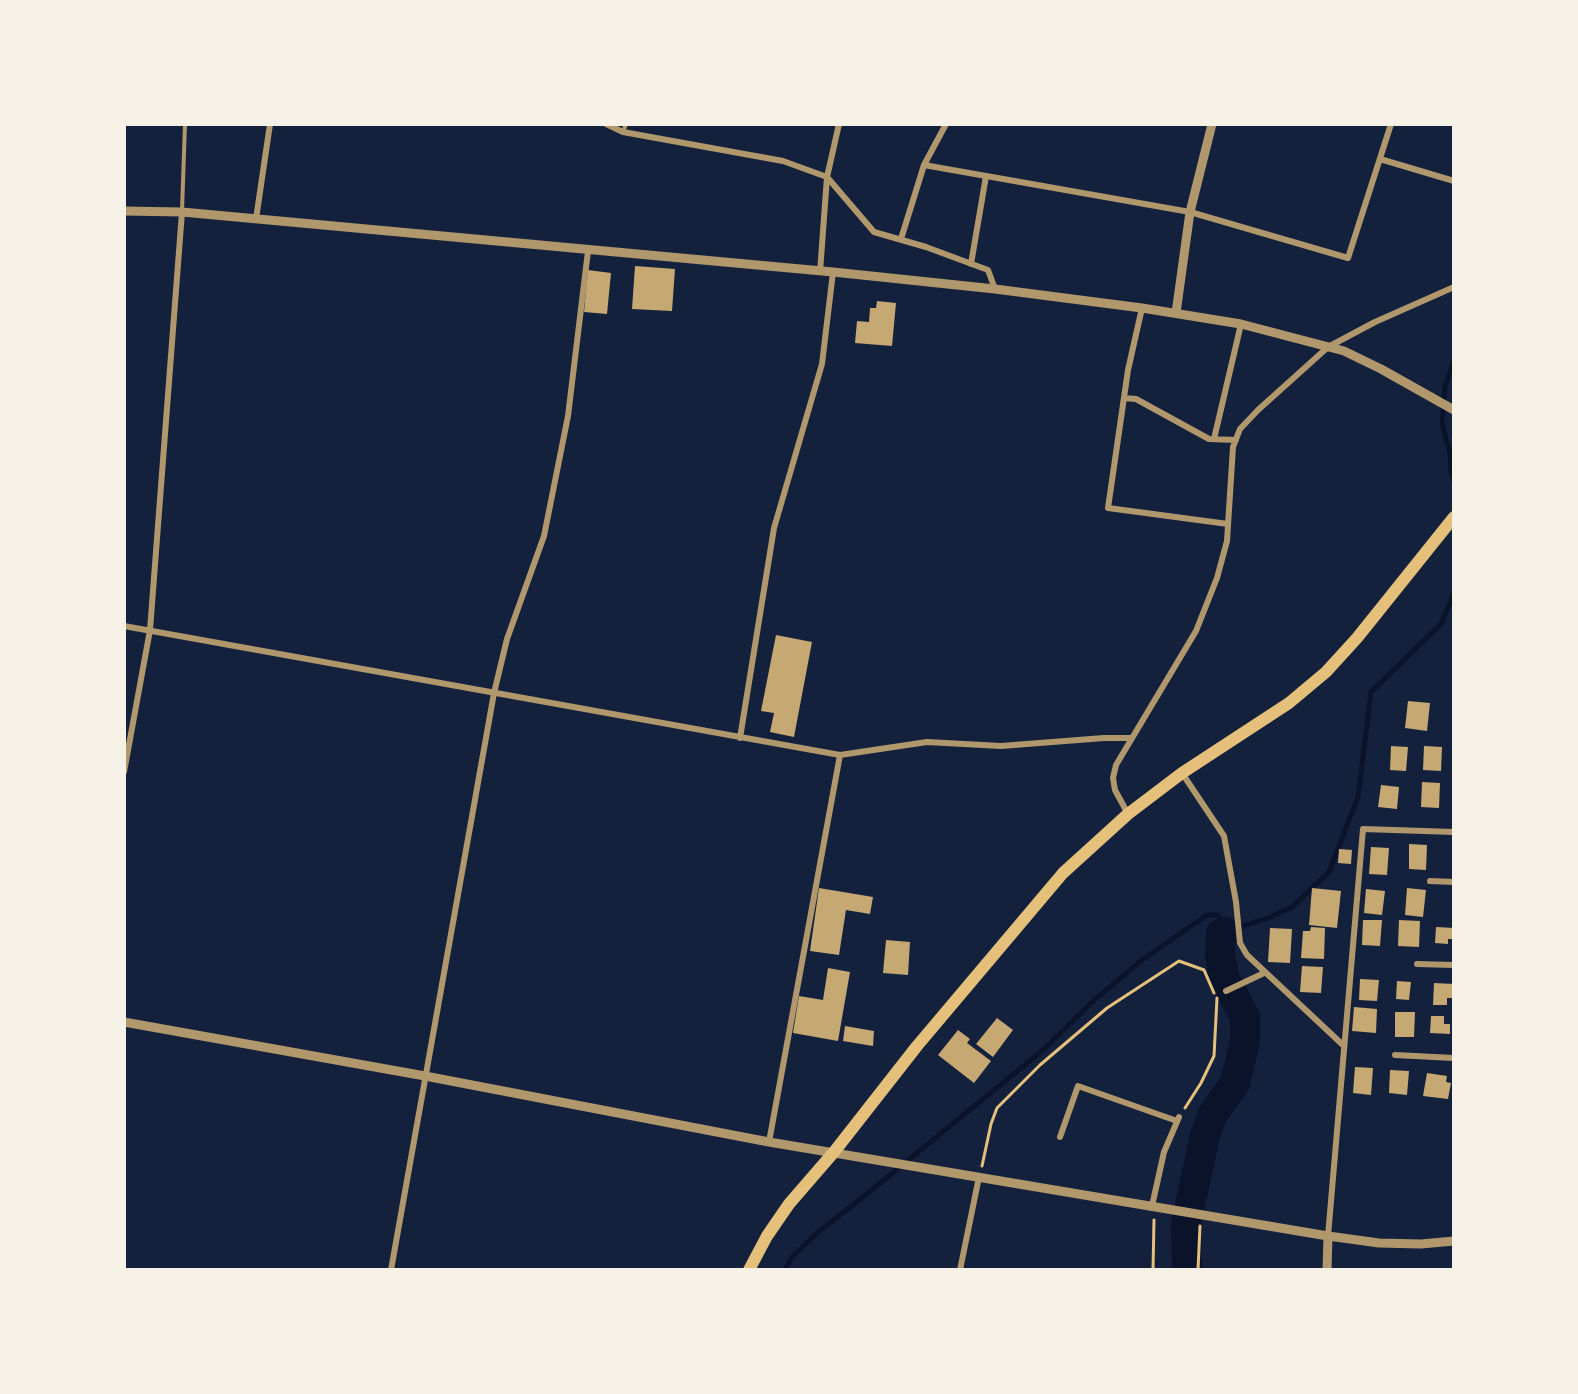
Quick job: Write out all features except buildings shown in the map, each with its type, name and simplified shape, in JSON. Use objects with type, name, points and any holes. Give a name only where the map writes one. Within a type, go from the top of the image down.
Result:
[{"type":"main road","points":[[749,1269],[767,1236],[789,1204],[834,1152],[917,1046],[1063,873],[1128,814],[1182,773],[1289,703],[1326,672],[1357,638],[1454,517]]},
{"type":"street","points":[[256,219],[270,124]]},
{"type":"street","points":[[606,124],[623,132],[783,161],[827,177],[874,232],[988,270],[995,289]]},
{"type":"street","points":[[820,272],[827,177],[839,124]]},
{"type":"street","points":[[900,239],[924,165],[946,124]]},
{"type":"street","points":[[1176,313],[1190,212],[1212,124]]},
{"type":"street","points":[[924,165],[1190,212],[1348,258],[1391,124]]},
{"type":"street","points":[[1380,159],[1454,181]]},
{"type":"street","points":[[971,264],[986,176]]},
{"type":"street","points":[[124,211],[182,212],[833,272],[995,289],[1176,313],[1241,324],[1344,351],[1454,410]]},
{"type":"street","points":[[124,772],[150,630],[182,212]]},
{"type":"street","points":[[391,1269],[494,693],[507,639],[544,536],[568,416],[588,251]]},
{"type":"street","points":[[740,738],[774,528],[822,364],[833,272]]},
{"type":"street","points":[[1128,814],[1115,790],[1113,778],[1116,765],[1196,630],[1217,579],[1227,541],[1233,447],[1240,429],[1328,347],[1375,322],[1454,287]]},
{"type":"street","points":[[1142,308],[1124,398],[1108,508],[1228,524]]},
{"type":"street","points":[[1214,439],[1241,324]]},
{"type":"street","points":[[1124,398],[1136,399],[1209,439],[1236,440]]},
{"type":"street","points":[[124,626],[840,755],[927,742],[1000,746],[1131,738]]},
{"type":"street","points":[[769,1142],[840,755]]},
{"type":"street","points":[[1182,773],[1224,836],[1236,902],[1240,943],[1247,955],[1264,974],[1344,1046]]},
{"type":"street","points":[[1326,1269],[1363,829],[1454,832]]},
{"type":"street","points":[[1430,881],[1454,882]]},
{"type":"street","points":[[1417,964],[1454,965]]},
{"type":"street","points":[[1226,991],[1264,974]]},
{"type":"street","points":[[124,1022],[425,1076],[769,1142],[1328,1236],[1379,1243],[1421,1244],[1454,1241]]},
{"type":"street","points":[[1395,1055],[1454,1058]]},
{"type":"street","points":[[1060,1137],[1078,1086],[1178,1119],[1164,1152],[1152,1206]]},
{"type":"street","points":[[960,1269],[980,1177]]},
{"type":"lane","points":[[182,212],[185,124]]},
{"type":"lane","points":[[623,132],[626,124]]},
{"type":"path","points":[[980,1177],[991,1124],[997,1108],[1040,1065],[1107,1008],[1179,961],[1204,970],[1216,999],[1217,1024],[1214,1056],[1201,1083],[1178,1119]]},
{"type":"path","points":[[1216,999],[1226,991]]},
{"type":"path","points":[[1152,1206],[1155,1228],[1153,1269]]},
{"type":"path","points":[[1198,1213],[1198,1269]]},
{"type":"waterway","points":[[1454,361],[1445,386],[1442,423],[1450,453],[1454,482]]},
{"type":"waterway","points":[[785,1270],[792,1257],[817,1233],[1043,1050],[1092,1002],[1142,960],[1207,915],[1218,915],[1225,932],[1268,918],[1292,907],[1329,872],[1358,797],[1371,692],[1441,624],[1454,593]]},
{"type":"waterway","points":[[1187,1270],[1186,1224],[1205,1135],[1213,1114],[1235,1083],[1245,1041],[1245,1017],[1224,977],[1220,955],[1221,934],[1225,932]]}]
